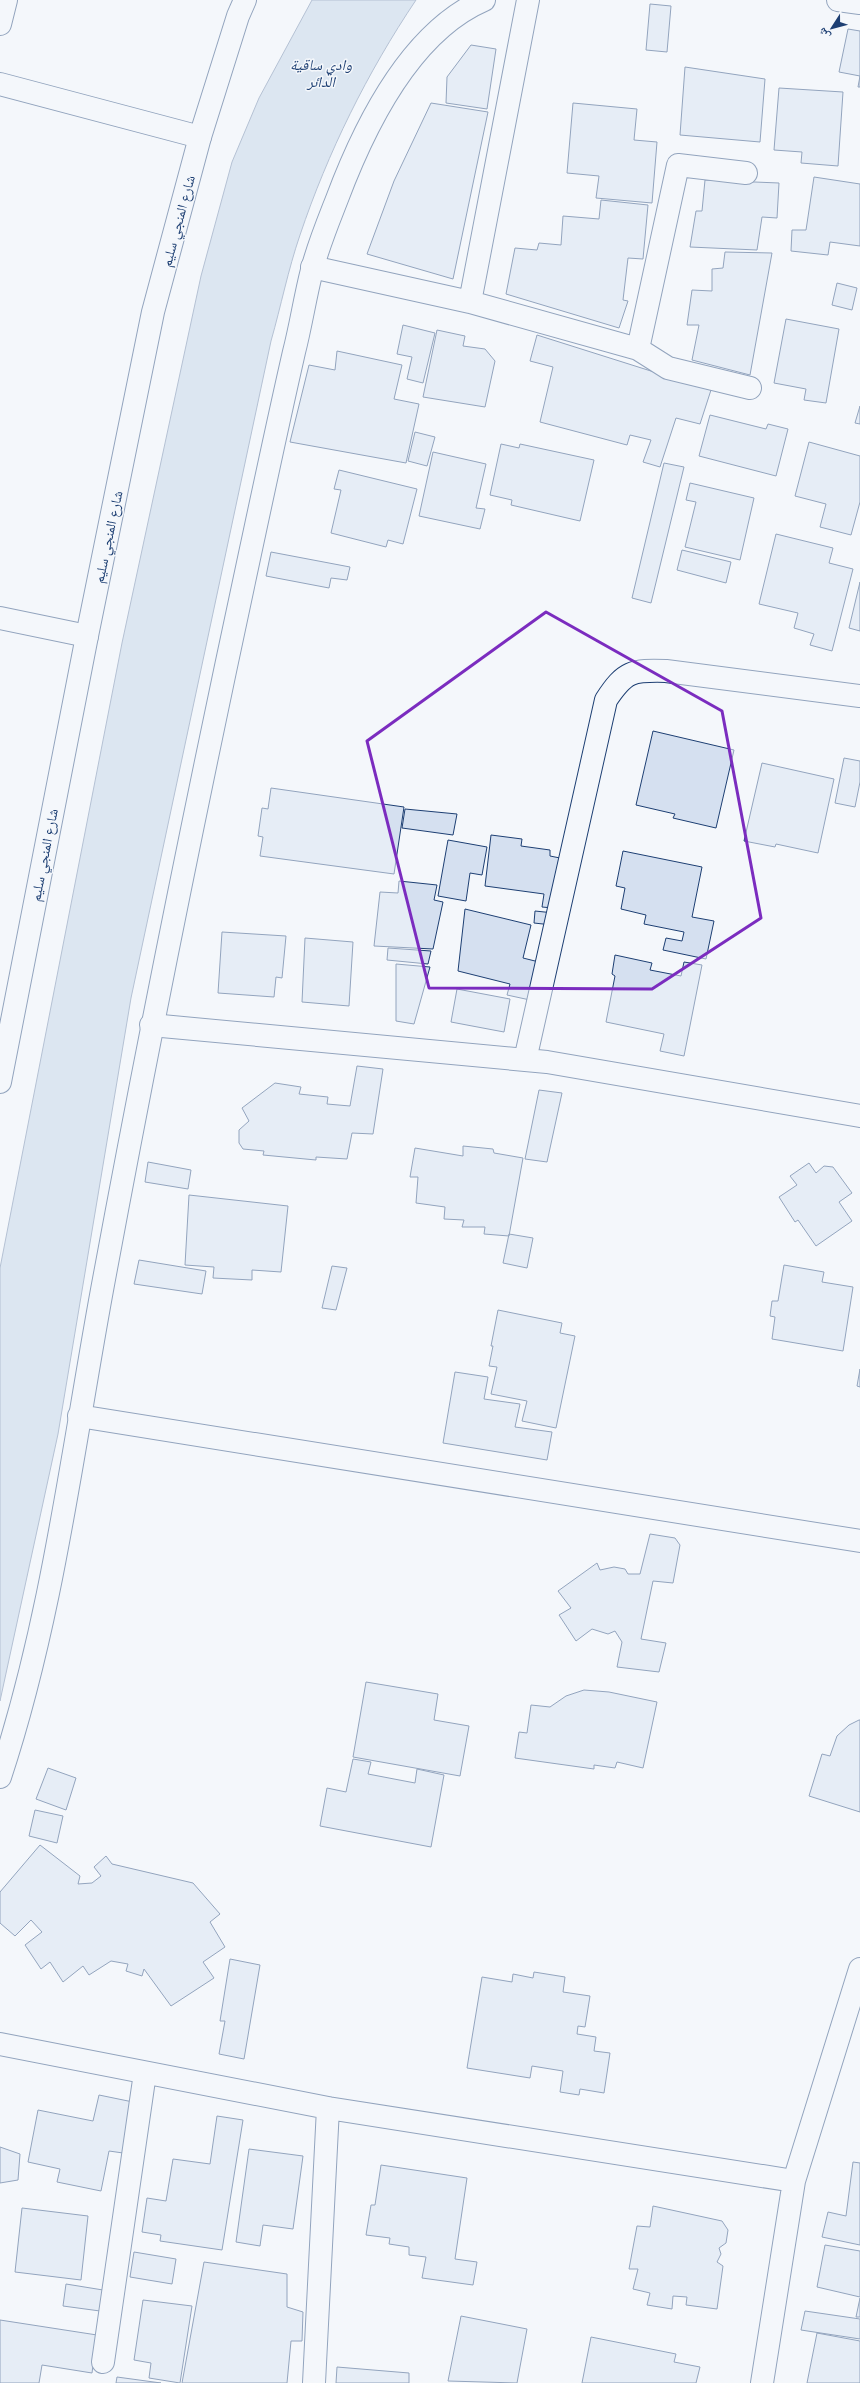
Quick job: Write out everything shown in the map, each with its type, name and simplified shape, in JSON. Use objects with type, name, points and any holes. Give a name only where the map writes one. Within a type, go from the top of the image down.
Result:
[{"type":"street","points":[[0,24],[6,0]]},
{"type":"street","name":"شارع المنجي سليم","points":[[0,1082],[87,636],[153,312],[200,137],[245,0]]},
{"type":"street","points":[[0,1777],[26,1693],[44,1615],[151,1025],[265,481],[312,267],[337,196],[357,151],[377,111],[398,77],[432,36],[452,20],[484,0]]},
{"type":"street","points":[[470,302],[528,0]]},
{"type":"street","points":[[838,0],[860,3]]},
{"type":"street","points":[[0,84],[200,137]]},
{"type":"street","points":[[638,349],[678,165],[746,173]]},
{"type":"street","points":[[312,267],[470,302],[638,349],[668,368],[750,388]]},
{"type":"street","points":[[0,618],[87,636]]},
{"type":"street","points":[[525,1060],[606,700],[622,679],[637,670],[666,671],[860,696]]},
{"type":"street","points":[[151,1025],[525,1060],[860,1116]]},
{"type":"street","points":[[79,1416],[860,1541]]},
{"type":"street","points":[[762,2383],[794,2181],[860,1970]]},
{"type":"street","points":[[0,2044],[328,2108],[794,2181]]},
{"type":"street","points":[[103,2362],[145,2073]]},
{"type":"street","points":[[314,2383],[328,2108]]},
{"type":"highlighted area","points":[[546,612],[722,711],[761,918],[652,989],[429,988],[367,741]]},
{"type":"water","name":"وادي ساقية الدائر","points":[[312,0],[416,0],[381,56],[336,143],[311,204],[296,248],[271,341],[131,998],[58,1434],[0,1701],[0,1268],[122,643],[201,276],[232,162],[259,98]]},
{"type":"building","points":[[650,4],[671,6],[667,52],[646,50]]},
{"type":"building","points":[[848,29],[860,31],[860,76],[839,72]]},
{"type":"building","points":[[471,45],[496,49],[487,109],[446,103],[447,77]]},
{"type":"building","points":[[685,67],[765,79],[760,142],[680,135]]},
{"type":"building","points":[[860,76],[860,87],[858,87]]},
{"type":"building","points":[[779,88],[843,92],[838,166],[801,163],[802,152],[774,150]]},
{"type":"building","points":[[431,103],[488,112],[453,279],[367,254],[394,181]]},
{"type":"building","points":[[573,103],[637,109],[634,140],[657,142],[652,203],[596,198],[599,176],[567,173]]},
{"type":"building","points":[[814,177],[860,184],[860,246],[830,242],[828,255],[791,251],[792,230],[806,230]]},
{"type":"building","points":[[705,180],[779,183],[777,218],[762,217],[757,250],[690,247],[696,211],[702,211]]},
{"type":"building","points":[[601,200],[648,205],[643,259],[628,258],[623,300],[628,301],[619,328],[506,294],[515,248],[537,250],[539,243],[561,245],[563,216],[599,219]]},
{"type":"building","points":[[725,252],[772,253],[750,375],[692,360],[699,325],[687,325],[692,290],[712,291],[712,269],[723,268]]},
{"type":"building","points":[[837,283],[857,288],[852,310],[832,305]]},
{"type":"building","points":[[786,319],[839,329],[826,403],[804,400],[806,389],[774,383]]},
{"type":"building","points":[[403,325],[435,333],[423,383],[407,379],[412,357],[397,354]]},
{"type":"building","points":[[437,330],[465,336],[463,346],[485,349],[495,361],[485,407],[423,397]]},
{"type":"building","points":[[537,335],[711,390],[700,424],[676,418],[660,467],[643,462],[651,440],[630,435],[627,445],[540,422],[553,367],[530,361]]},
{"type":"building","points":[[337,351],[402,365],[394,399],[419,404],[406,463],[290,442],[309,365],[335,370]]},
{"type":"building","points":[[860,406],[860,424],[855,423]]},
{"type":"building","points":[[710,415],[766,429],[768,424],[788,429],[776,476],[699,456]]},
{"type":"building","points":[[415,432],[435,437],[427,466],[408,461]]},
{"type":"building","points":[[809,442],[860,456],[860,502],[851,535],[820,527],[826,504],[795,496]]},
{"type":"building","points":[[501,444],[519,448],[520,444],[594,460],[580,521],[511,505],[512,500],[490,495]]},
{"type":"building","points":[[433,452],[486,464],[476,508],[485,509],[480,529],[419,516]]},
{"type":"building","points":[[664,463],[684,467],[651,603],[632,598]]},
{"type":"building","points":[[339,470],[417,489],[403,544],[388,540],[386,547],[331,533],[341,490],[334,489]]},
{"type":"building","points":[[690,483],[754,498],[740,560],[685,547],[696,502],[686,500]]},
{"type":"building","points":[[776,534],[833,548],[829,563],[853,569],[832,651],[810,645],[814,634],[794,628],[798,613],[759,604]]},
{"type":"building","points":[[682,550],[731,562],[726,583],[677,570]]},
{"type":"building","points":[[271,552],[350,567],[347,580],[331,578],[329,588],[266,576]]},
{"type":"building","points":[[860,582],[860,631],[849,628]]},
{"type":"building","points":[[653,731],[734,750],[716,828],[673,818],[675,814],[636,805]]},
{"type":"building","points":[[844,758],[860,761],[860,782],[855,807],[835,803]]},
{"type":"building","points":[[762,763],[834,779],[818,853],[776,844],[775,847],[744,841]]},
{"type":"building","points":[[271,788],[404,807],[394,874],[260,856],[263,837],[258,836],[262,808],[268,809]]},
{"type":"building","points":[[405,809],[457,814],[453,835],[402,828]]},
{"type":"building","points":[[491,835],[522,839],[521,846],[550,850],[550,856],[560,858],[553,908],[542,907],[544,894],[485,886]]},
{"type":"building","points":[[448,840],[487,847],[482,875],[470,873],[466,901],[438,896]]},
{"type":"building","points":[[623,851],[702,867],[692,917],[714,921],[706,959],[663,950],[666,938],[682,941],[684,932],[644,924],[646,915],[621,909],[625,888],[616,886]]},
{"type":"building","points":[[399,881],[437,885],[434,900],[443,902],[433,949],[374,946],[380,892],[398,893]]},
{"type":"building","points":[[465,909],[531,925],[523,958],[539,962],[530,1000],[507,995],[510,984],[458,971]]},
{"type":"building","points":[[535,911],[554,913],[552,925],[534,923]]},
{"type":"building","points":[[222,932],[286,936],[282,978],[276,977],[274,997],[218,993]]},
{"type":"building","points":[[305,938],[353,942],[349,1006],[302,1002]]},
{"type":"building","points":[[388,948],[431,951],[428,964],[387,960]]},
{"type":"building","points":[[615,955],[652,963],[650,970],[681,976],[684,962],[702,965],[684,1056],[660,1051],[664,1034],[606,1022],[615,976],[612,974]]},
{"type":"building","points":[[396,964],[430,967],[414,1024],[396,1021]]},
{"type":"building","points":[[457,989],[510,999],[504,1032],[451,1022]]},
{"type":"building","points":[[357,1066],[383,1069],[373,1134],[352,1133],[347,1159],[316,1157],[316,1160],[263,1155],[264,1151],[243,1149],[239,1143],[239,1130],[249,1121],[242,1108],[275,1083],[301,1087],[299,1094],[328,1097],[327,1104],[350,1106]]},
{"type":"building","points":[[539,1090],[562,1093],[547,1162],[525,1159]]},
{"type":"building","points":[[463,1146],[493,1149],[494,1153],[523,1158],[509,1236],[484,1234],[485,1227],[462,1227],[464,1220],[444,1219],[445,1207],[416,1203],[418,1177],[410,1177],[415,1148],[463,1156]]},
{"type":"building","points":[[148,1162],[191,1170],[188,1189],[145,1182]]},
{"type":"building","points":[[809,1163],[816,1173],[824,1166],[833,1167],[852,1193],[839,1202],[852,1221],[816,1246],[798,1220],[795,1222],[779,1197],[797,1185],[790,1176]]},
{"type":"building","points":[[189,1195],[288,1206],[281,1272],[252,1270],[252,1280],[213,1278],[214,1267],[185,1265]]},
{"type":"building","points":[[509,1234],[533,1238],[527,1268],[503,1263]]},
{"type":"building","points":[[139,1260],[206,1271],[202,1294],[134,1284]]},
{"type":"building","points":[[784,1265],[824,1272],[822,1282],[853,1287],[843,1351],[772,1339],[775,1317],[770,1316],[772,1301],[778,1301]]},
{"type":"building","points":[[332,1266],[347,1268],[336,1310],[322,1308]]},
{"type":"building","points":[[498,1310],[562,1323],[560,1333],[575,1336],[556,1428],[522,1421],[527,1401],[491,1394],[497,1367],[489,1366]]},
{"type":"building","points":[[860,1369],[860,1387],[857,1386]]},
{"type":"building","points":[[455,1372],[488,1377],[484,1399],[520,1404],[515,1427],[552,1432],[547,1460],[443,1443]]},
{"type":"building","points":[[650,1534],[675,1538],[680,1545],[673,1583],[653,1581],[641,1639],[666,1643],[659,1672],[617,1667],[622,1642],[615,1631],[608,1634],[592,1629],[576,1641],[559,1615],[571,1608],[558,1591],[597,1563],[600,1570],[614,1567],[625,1569],[628,1574],[640,1574]]},
{"type":"building","points":[[366,1682],[438,1694],[434,1720],[469,1726],[460,1776],[353,1757]]},
{"type":"building","points":[[584,1690],[609,1692],[657,1702],[643,1768],[617,1762],[615,1768],[594,1765],[594,1769],[515,1758],[519,1732],[527,1733],[531,1705],[550,1707],[566,1696]]},
{"type":"building","points":[[859,1720],[860,1812],[809,1796],[822,1754],[830,1756],[837,1736],[849,1725]]},
{"type":"building","points":[[353,1759],[371,1762],[368,1774],[415,1783],[417,1769],[444,1775],[431,1847],[320,1826],[327,1788],[346,1792]]},
{"type":"building","points":[[48,1768],[76,1778],[66,1810],[36,1799]]},
{"type":"building","points":[[35,1810],[63,1816],[57,1843],[29,1836]]},
{"type":"building","points":[[40,1845],[80,1876],[78,1884],[92,1883],[101,1876],[94,1867],[106,1856],[112,1864],[193,1883],[220,1914],[210,1922],[225,1947],[203,1962],[214,1978],[171,2006],[144,1969],[142,1976],[126,1971],[128,1964],[111,1961],[89,1975],[83,1966],[63,1982],[50,1962],[41,1969],[25,1945],[42,1932],[31,1920],[15,1936],[0,1923],[0,1892]]},
{"type":"building","points":[[230,1959],[260,1965],[244,2059],[219,2054],[225,2021],[220,2021]]},
{"type":"building","points":[[534,1972],[565,1977],[563,1992],[590,1996],[585,2027],[578,2026],[577,2034],[596,2037],[594,2051],[610,2053],[604,2093],[580,2089],[579,2095],[560,2092],[563,2071],[532,2066],[530,2078],[467,2068],[482,1977],[512,1982],[513,1974],[533,1978]]},
{"type":"building","points":[[99,2095],[133,2102],[123,2153],[109,2151],[101,2191],[57,2182],[60,2169],[28,2162],[38,2110],[93,2121]]},
{"type":"building","points":[[217,2116],[243,2120],[222,2250],[160,2241],[161,2235],[142,2232],[147,2198],[166,2201],[173,2159],[210,2164]]},
{"type":"building","points":[[0,2147],[20,2154],[18,2180],[0,2183]]},
{"type":"building","points":[[249,2149],[303,2156],[293,2229],[263,2225],[260,2246],[236,2242]]},
{"type":"building","points":[[853,2162],[860,2163],[860,2245],[822,2237],[828,2212],[846,2216]]},
{"type":"building","points":[[381,2165],[467,2178],[455,2259],[477,2262],[473,2285],[422,2278],[426,2257],[409,2255],[409,2247],[389,2244],[390,2238],[366,2235],[371,2205],[375,2205]]},
{"type":"building","points":[[653,2206],[722,2221],[728,2230],[726,2243],[719,2248],[721,2254],[717,2262],[723,2266],[717,2309],[686,2305],[687,2297],[673,2296],[672,2309],[647,2305],[650,2293],[633,2289],[638,2269],[629,2269],[637,2226],[650,2227]]},
{"type":"building","points":[[22,2208],[88,2216],[81,2280],[15,2272]]},
{"type":"building","points":[[825,2245],[860,2251],[860,2297],[817,2287]]},
{"type":"building","points":[[134,2252],[176,2259],[172,2284],[130,2277]]},
{"type":"building","points":[[204,2262],[287,2274],[287,2307],[303,2312],[302,2341],[291,2341],[287,2383],[182,2383]]},
{"type":"building","points":[[66,2284],[103,2290],[100,2311],[63,2306]]},
{"type":"building","points":[[860,2298],[860,2317],[856,2317]]},
{"type":"building","points":[[143,2300],[192,2306],[180,2383],[149,2378],[151,2363],[134,2360]]},
{"type":"building","points":[[805,2311],[860,2319],[860,2339],[801,2330]]},
{"type":"building","points":[[461,2316],[527,2329],[517,2383],[448,2381]]},
{"type":"building","points":[[0,2320],[97,2335],[92,2373],[42,2365],[39,2383],[0,2383]]},
{"type":"building","points":[[817,2333],[860,2341],[860,2383],[807,2383]]},
{"type":"building","points":[[591,2337],[676,2354],[674,2362],[700,2367],[696,2383],[582,2383]]},
{"type":"building","points":[[337,2367],[409,2373],[409,2383],[336,2383]]},
{"type":"building","points":[[117,2377],[161,2383],[116,2383]]}]
